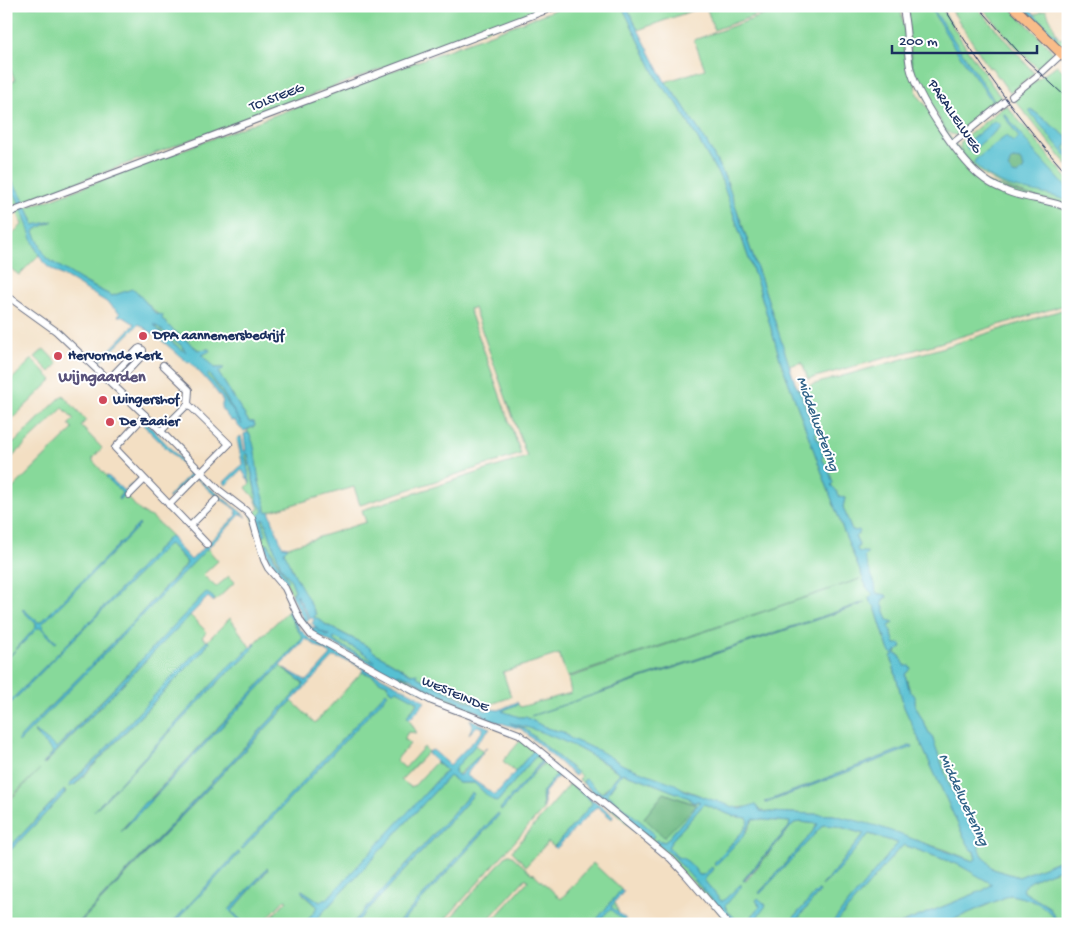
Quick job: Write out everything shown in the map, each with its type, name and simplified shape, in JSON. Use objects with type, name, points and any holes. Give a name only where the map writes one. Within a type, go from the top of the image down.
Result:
[{"type":"main road","points":[[1013,6],[1066,54]]},
{"type":"street","name":"TOLSTEEG","points":[[6,214],[557,6]]},
{"type":"street","name":"PARALLELWEG","points":[[902,6],[912,76],[926,104],[972,168],[994,185],[1012,194],[1068,208]]},
{"type":"street","points":[[1012,96],[1066,54]]},
{"type":"street","points":[[953,143],[1004,102]]},
{"type":"street","name":"WESTEINDE","points":[[6,294],[56,331],[161,431],[199,476],[252,518],[268,568],[285,588],[301,622],[311,635],[432,701],[519,734],[671,859],[728,924]]},
{"type":"street","points":[[108,380],[138,349],[143,350],[143,356],[114,386]]},
{"type":"street","points":[[161,431],[188,404],[189,390],[163,365]]},
{"type":"street","points":[[169,505],[230,444],[188,404]]},
{"type":"street","points":[[145,415],[115,448],[207,544]]},
{"type":"street","points":[[129,495],[144,480]]},
{"type":"street","points":[[190,526],[216,500]]},
{"type":"green space","points":[[6,6],[550,6],[24,202],[6,173],[6,85],[15,80],[6,60]]},
{"type":"green space","points":[[565,6],[622,6],[660,84],[677,103],[722,181],[759,288],[781,362],[844,532],[867,588],[873,594],[869,600],[875,607],[889,651],[893,655],[891,657],[904,707],[961,831],[972,848],[976,859],[973,861],[946,850],[834,815],[768,812],[746,807],[737,808],[719,803],[623,765],[599,751],[571,739],[563,732],[546,728],[526,717],[519,717],[501,711],[518,704],[520,707],[571,693],[568,678],[860,579],[567,677],[559,654],[503,672],[511,697],[483,707],[417,677],[374,652],[369,647],[316,619],[314,616],[316,614],[298,582],[284,550],[288,547],[366,522],[362,510],[527,457],[474,308],[469,309],[521,454],[360,505],[354,487],[267,512],[262,497],[250,435],[247,430],[255,426],[254,422],[249,422],[219,374],[223,368],[213,368],[202,355],[208,352],[209,349],[199,350],[173,330],[133,289],[112,296],[75,277],[47,259],[43,255],[34,232],[36,229],[49,223],[35,226],[26,207]],"holes":[[[865,603],[600,693],[600,692]],[[912,745],[912,747],[765,802]]]},
{"type":"green space","points":[[626,6],[705,6],[638,30]]},
{"type":"green space","points":[[706,6],[782,6],[714,30]]},
{"type":"green space","points":[[789,6],[900,6],[917,94],[985,182],[1068,210],[1068,304],[936,344],[808,379],[802,362],[789,366],[727,181],[707,143],[681,102],[665,82],[705,69],[694,40]]},
{"type":"green space","points":[[904,6],[940,6],[1000,96],[1001,100],[960,135],[953,135],[944,128],[917,80],[913,69]]},
{"type":"green space","points":[[949,6],[976,6],[1034,73],[1010,93],[991,67],[989,68]]},
{"type":"green space","points":[[981,6],[1009,6],[1049,47],[1054,55],[1039,69],[1037,68],[1015,46]]},
{"type":"green space","points":[[1017,6],[1022,6],[1056,36],[1034,15],[1046,10],[1059,39],[1065,37],[1066,43],[1055,45]]},
{"type":"green space","points":[[1057,65],[1068,76],[1068,166],[1013,98]]},
{"type":"green space","points":[[1006,105],[1068,179],[1068,205],[1002,186],[979,171],[962,152],[960,147],[961,141]]},
{"type":"green space","points":[[1016,159],[1022,161],[1024,167],[1022,173],[1016,175],[1010,173],[1008,167],[1010,161]]},
{"type":"green space","points":[[6,181],[12,187],[20,204],[15,206],[6,190]]},
{"type":"green space","points":[[22,208],[39,255],[19,275],[6,265],[6,240],[22,225],[17,210]]},
{"type":"green space","points":[[1068,308],[1068,857],[1019,877],[993,869],[979,850],[970,824],[950,787],[931,734],[910,692],[905,674],[911,669],[905,666],[900,656],[896,654],[897,645],[889,626],[894,623],[888,620],[882,603],[883,599],[887,598],[886,595],[876,593],[874,590],[864,557],[867,553],[859,552],[857,549],[859,545],[855,537],[859,533],[851,529],[843,507],[845,498],[840,497],[831,485],[833,483],[827,466],[821,459],[823,457],[816,439],[815,427],[812,425],[797,389],[938,349]]},
{"type":"green space","points":[[154,324],[182,346],[187,352],[183,351]]},
{"type":"green space","points":[[44,349],[58,364],[50,372],[35,357]]},
{"type":"green space","points":[[32,359],[52,380],[6,425],[6,407],[9,402],[6,399],[6,385]]},
{"type":"green space","points":[[209,374],[232,405],[242,425],[206,376]]},
{"type":"green space","points":[[63,395],[86,420],[81,426],[102,448],[93,458],[93,461],[122,493],[118,498],[119,500],[125,494],[140,511],[152,517],[172,536],[6,705],[6,486],[11,490],[73,429],[69,424],[74,419],[63,408],[6,463],[6,435],[14,443]]},
{"type":"green space","points":[[247,453],[258,503],[264,512],[256,519],[261,535],[263,537],[265,535],[262,520],[264,519],[281,567],[291,580],[295,590],[292,594],[268,543],[263,546],[251,514],[259,509],[255,498],[246,488],[250,483],[245,454]]},
{"type":"green space","points":[[170,540],[168,544],[187,563],[134,621],[30,727],[27,733],[207,548],[218,561],[203,575],[216,587],[229,576],[235,582],[215,601],[206,593],[56,748],[34,733],[53,752],[43,764],[190,615],[207,632],[202,637],[207,641],[230,618],[250,647],[238,660],[233,662],[94,811],[224,676],[244,659],[255,643],[288,611],[303,638],[121,830],[280,666],[303,683],[303,685],[77,924],[6,924],[6,855],[66,792],[64,790],[6,851],[6,804],[40,769],[6,802],[6,708]],"holes":[[[207,641],[209,642],[204,650],[75,785],[71,782],[98,757]]]},
{"type":"green space","points":[[334,637],[364,653],[375,662],[335,642]]},
{"type":"green space","points":[[362,672],[387,684],[390,689],[397,690],[418,701],[407,716],[417,733],[408,732],[404,739],[410,744],[396,760],[405,768],[424,747],[428,752],[401,780],[411,787],[415,785],[436,762],[446,770],[392,831],[327,899],[320,902],[302,890],[303,894],[318,907],[304,924],[265,924],[287,900],[285,899],[262,924],[245,924],[232,911],[267,869],[229,910],[243,924],[79,924],[292,701],[315,723]]},
{"type":"green space","points":[[399,674],[437,694],[475,710],[471,713],[435,698],[437,696],[398,676]]},
{"type":"green space","points":[[510,723],[523,725],[551,735],[582,750],[620,773],[602,793],[584,779],[641,832],[653,838],[607,794],[622,773],[689,798],[696,803],[692,799],[700,802],[665,842],[657,840],[676,858],[732,924],[729,924],[698,887],[579,780],[581,776],[525,729]],"holes":[[[664,793],[695,804],[644,818]]]},
{"type":"green space","points":[[521,740],[534,750],[515,772],[503,761]]},
{"type":"green space","points":[[475,745],[483,752],[458,775],[456,774],[455,769]]},
{"type":"green space","points":[[538,756],[541,762],[515,793],[546,761],[557,774],[542,793],[543,810],[441,924],[400,924],[491,824],[498,813],[397,924],[355,924],[463,807],[474,794],[472,792],[352,924],[312,924],[449,776],[459,783],[474,783],[497,802],[535,757]]},
{"type":"green space","points":[[570,784],[592,802],[591,805],[554,847],[548,842],[526,866],[512,851]]},
{"type":"green space","points":[[664,793],[696,805],[664,837],[644,818]]},
{"type":"green space","points":[[704,804],[733,816],[747,818],[749,821],[744,830],[714,863],[715,865],[748,830],[753,819],[790,822],[789,827],[743,880],[746,881],[794,823],[818,824],[759,893],[823,825],[837,826],[864,834],[822,886],[869,834],[898,843],[898,845],[831,924],[794,924],[820,891],[818,890],[788,924],[752,924],[766,905],[756,900],[760,906],[746,924],[741,924],[730,915],[725,906],[729,900],[721,901],[704,880],[713,869],[703,875],[699,875],[694,869],[678,859],[668,847]]},
{"type":"green space","points":[[904,845],[959,865],[989,881],[992,885],[900,924],[835,924],[897,851]]},
{"type":"green space","points":[[508,854],[533,873],[561,899],[593,863],[622,890],[614,900],[620,916],[627,924],[489,924],[528,881],[526,878],[484,924],[445,924]]},
{"type":"green space","points":[[1068,866],[1068,922],[1059,924],[1049,907],[1022,889],[1025,885],[1036,879]]},
{"type":"green space","points":[[1010,895],[1038,903],[1049,911],[1057,924],[943,924]]},
{"type":"water","points":[[622,6],[626,6],[664,80],[681,102],[707,143],[727,182],[795,383],[815,429],[823,457],[821,459],[830,469],[833,483],[831,485],[840,497],[845,498],[843,507],[851,529],[859,530],[860,532],[855,537],[859,545],[857,549],[859,552],[868,553],[864,557],[875,584],[876,593],[886,595],[887,597],[883,599],[882,603],[888,620],[894,622],[889,626],[895,644],[901,644],[902,647],[895,652],[900,656],[905,666],[910,666],[911,669],[905,675],[910,692],[915,696],[915,705],[931,734],[950,787],[979,840],[979,850],[993,869],[1019,877],[1068,857],[1068,866],[1030,882],[1022,889],[1049,907],[1059,924],[1038,904],[1025,898],[1010,895],[943,924],[900,924],[984,890],[992,884],[959,865],[904,845],[835,924],[831,924],[898,843],[869,834],[822,886],[864,834],[837,826],[823,825],[760,894],[818,824],[794,823],[743,881],[789,827],[790,822],[753,819],[744,835],[715,866],[714,863],[744,830],[749,821],[747,818],[733,816],[704,804],[668,847],[677,857],[690,863],[699,875],[703,875],[712,867],[713,869],[704,880],[721,901],[741,884],[741,887],[725,906],[730,915],[741,924],[732,924],[675,857],[655,842],[657,840],[665,842],[700,802],[696,801],[696,803],[689,798],[622,773],[607,794],[651,830],[654,835],[653,838],[650,837],[584,784],[583,781],[586,779],[601,793],[604,792],[620,773],[613,768],[564,741],[524,726],[510,723],[525,729],[577,773],[575,776],[521,729],[481,717],[485,715],[398,674],[398,676],[437,695],[433,698],[314,633],[307,626],[310,624],[312,629],[313,627],[318,630],[312,623],[314,620],[310,618],[296,594],[309,619],[304,622],[292,595],[295,590],[291,580],[281,567],[264,519],[262,520],[266,535],[263,537],[261,535],[256,519],[264,511],[258,503],[248,454],[245,454],[250,483],[242,470],[226,485],[224,482],[244,463],[242,462],[237,439],[241,436],[244,451],[246,451],[244,434],[248,432],[255,450],[265,508],[267,512],[269,511],[282,546],[288,547],[284,551],[316,615],[314,616],[315,618],[369,647],[374,652],[411,674],[417,673],[417,677],[480,706],[486,711],[489,709],[499,710],[517,702],[518,704],[502,711],[519,717],[526,717],[546,728],[563,732],[571,739],[600,751],[623,765],[675,784],[686,791],[737,808],[741,809],[756,804],[760,811],[834,815],[877,826],[973,861],[976,859],[974,851],[971,850],[961,831],[904,707],[891,656],[893,655],[889,651],[875,607],[870,602],[869,598],[873,594],[867,588],[844,532],[781,362],[759,288],[722,181],[677,103],[660,84]],"holes":[[[334,637],[364,653],[375,662],[335,642]]]},
{"type":"water","points":[[929,6],[931,6],[990,94],[992,101],[956,50]]},
{"type":"water","points":[[1022,6],[1026,6],[1056,38],[1054,39]]},
{"type":"water","points":[[1031,109],[1068,138],[1068,143],[1064,148],[1068,158],[1029,111]]},
{"type":"water","points":[[1003,114],[1005,114],[1036,154],[1068,189],[1068,201],[1007,185],[985,173],[974,163],[975,160],[1006,136],[1013,142],[1019,138]],"holes":[[[1013,159],[1020,160],[1024,167],[1023,170],[1017,175],[1013,174],[1008,169],[1010,162]]]},
{"type":"water","points":[[994,121],[1000,124],[997,130],[972,151],[967,150],[965,145]]},
{"type":"water","points":[[6,173],[22,196],[34,225],[53,221],[36,229],[34,232],[46,258],[86,283],[112,296],[132,289],[135,290],[156,314],[163,315],[162,319],[173,330],[198,350],[209,349],[210,351],[202,355],[214,368],[224,368],[219,374],[249,422],[254,422],[255,426],[244,431],[234,420],[231,421],[221,408],[223,401],[190,362],[188,363],[159,338],[139,324],[99,363],[135,324],[122,316],[118,316],[120,313],[105,301],[48,267],[43,262],[33,242],[18,200],[6,181]],"holes":[[[154,324],[182,346],[186,352],[168,339]],[[209,374],[220,388],[242,425],[215,384],[207,376]]]},
{"type":"water","points":[[145,421],[200,480],[247,517],[241,514],[19,742],[18,740],[30,727],[185,566],[186,561],[170,544],[167,545],[6,708],[6,705],[97,614],[169,537],[172,536],[174,538],[175,543],[191,560],[237,515],[235,509],[212,493],[195,477],[189,478],[169,499],[168,497],[189,475],[189,471],[143,425]]},
{"type":"water","points":[[108,476],[124,491],[139,478],[125,492],[127,496],[125,494],[119,500],[122,493],[106,477]]},
{"type":"water","points":[[139,524],[42,624],[43,628],[57,642],[55,643],[41,628],[38,628],[6,660],[36,627],[36,624],[22,610],[38,622],[41,622]]},
{"type":"water","points":[[268,543],[275,560],[288,580],[286,582],[269,559],[265,546]]},
{"type":"water","points":[[206,592],[214,598],[214,602],[208,597],[43,765],[53,752],[34,732],[57,748]]},
{"type":"water","points":[[865,602],[865,603],[531,716]]},
{"type":"water","points":[[290,610],[300,629],[310,639],[419,697],[425,702],[410,719],[407,716],[418,703],[417,701],[397,690],[392,691],[387,684],[362,672],[363,669],[351,662],[334,657],[78,924],[303,685],[284,668],[307,681],[330,656],[331,654],[306,639],[121,832],[144,803],[152,798],[303,638],[288,614]]},
{"type":"water","points":[[207,641],[209,642],[204,650],[74,785],[69,787],[70,784],[98,757]]},
{"type":"water","points":[[255,643],[244,659],[224,676],[94,811],[233,662],[239,659]]},
{"type":"water","points":[[386,692],[388,694],[368,716],[243,849],[241,848]]},
{"type":"water","points":[[470,719],[490,728],[455,769],[458,775],[487,747],[466,775],[495,795],[534,750],[589,796],[592,801],[595,801],[611,814],[612,819],[598,807],[595,808],[556,849],[554,847],[592,802],[560,774],[544,793],[544,808],[542,793],[557,774],[546,762],[543,762],[502,810],[500,809],[541,762],[538,756],[535,757],[497,802],[491,799],[474,783],[459,783],[449,776],[312,924],[304,924],[318,907],[301,891],[320,902],[327,899],[446,771],[428,752],[433,750],[450,765],[483,731],[483,728],[477,726],[469,734],[473,725]]},
{"type":"water","points":[[912,745],[913,747],[765,802]]},
{"type":"water","points":[[64,790],[65,793],[6,855],[6,851]]},
{"type":"water","points":[[472,792],[474,794],[463,807],[355,924],[352,924]]},
{"type":"water","points":[[498,813],[499,815],[491,824],[400,924],[397,924]]},
{"type":"water","points":[[238,852],[240,853],[171,924]]},
{"type":"water","points":[[267,868],[232,911],[245,924],[243,924],[229,910]]},
{"type":"water","points":[[621,890],[624,891],[611,907],[626,919],[624,921],[610,909],[596,924],[593,924]]},
{"type":"water","points":[[818,890],[820,891],[794,924],[788,924]]},
{"type":"water","points":[[758,898],[766,905],[752,924],[746,924],[760,906],[756,900]]},
{"type":"railway","points":[[943,6],[1002,93],[1068,175]]},
{"type":"railway","points":[[978,6],[1024,58],[1068,99]]},
{"type":"place","name":"DPA aannemersbedrijf","points":[[143,336]]},
{"type":"place","name":"Hervormde Kerk","points":[[58,356]]},
{"type":"place","name":"Wingershof","points":[[103,400]]},
{"type":"place","name":"De Zaaier","points":[[110,422]]},
{"type":"district","name":"Wijngaarden","points":[[102,378]]},
{"type":"water label","name":"Middelwetering","points":[[817,424]]},
{"type":"water label","name":"Middelwetering","points":[[963,800]]}]
